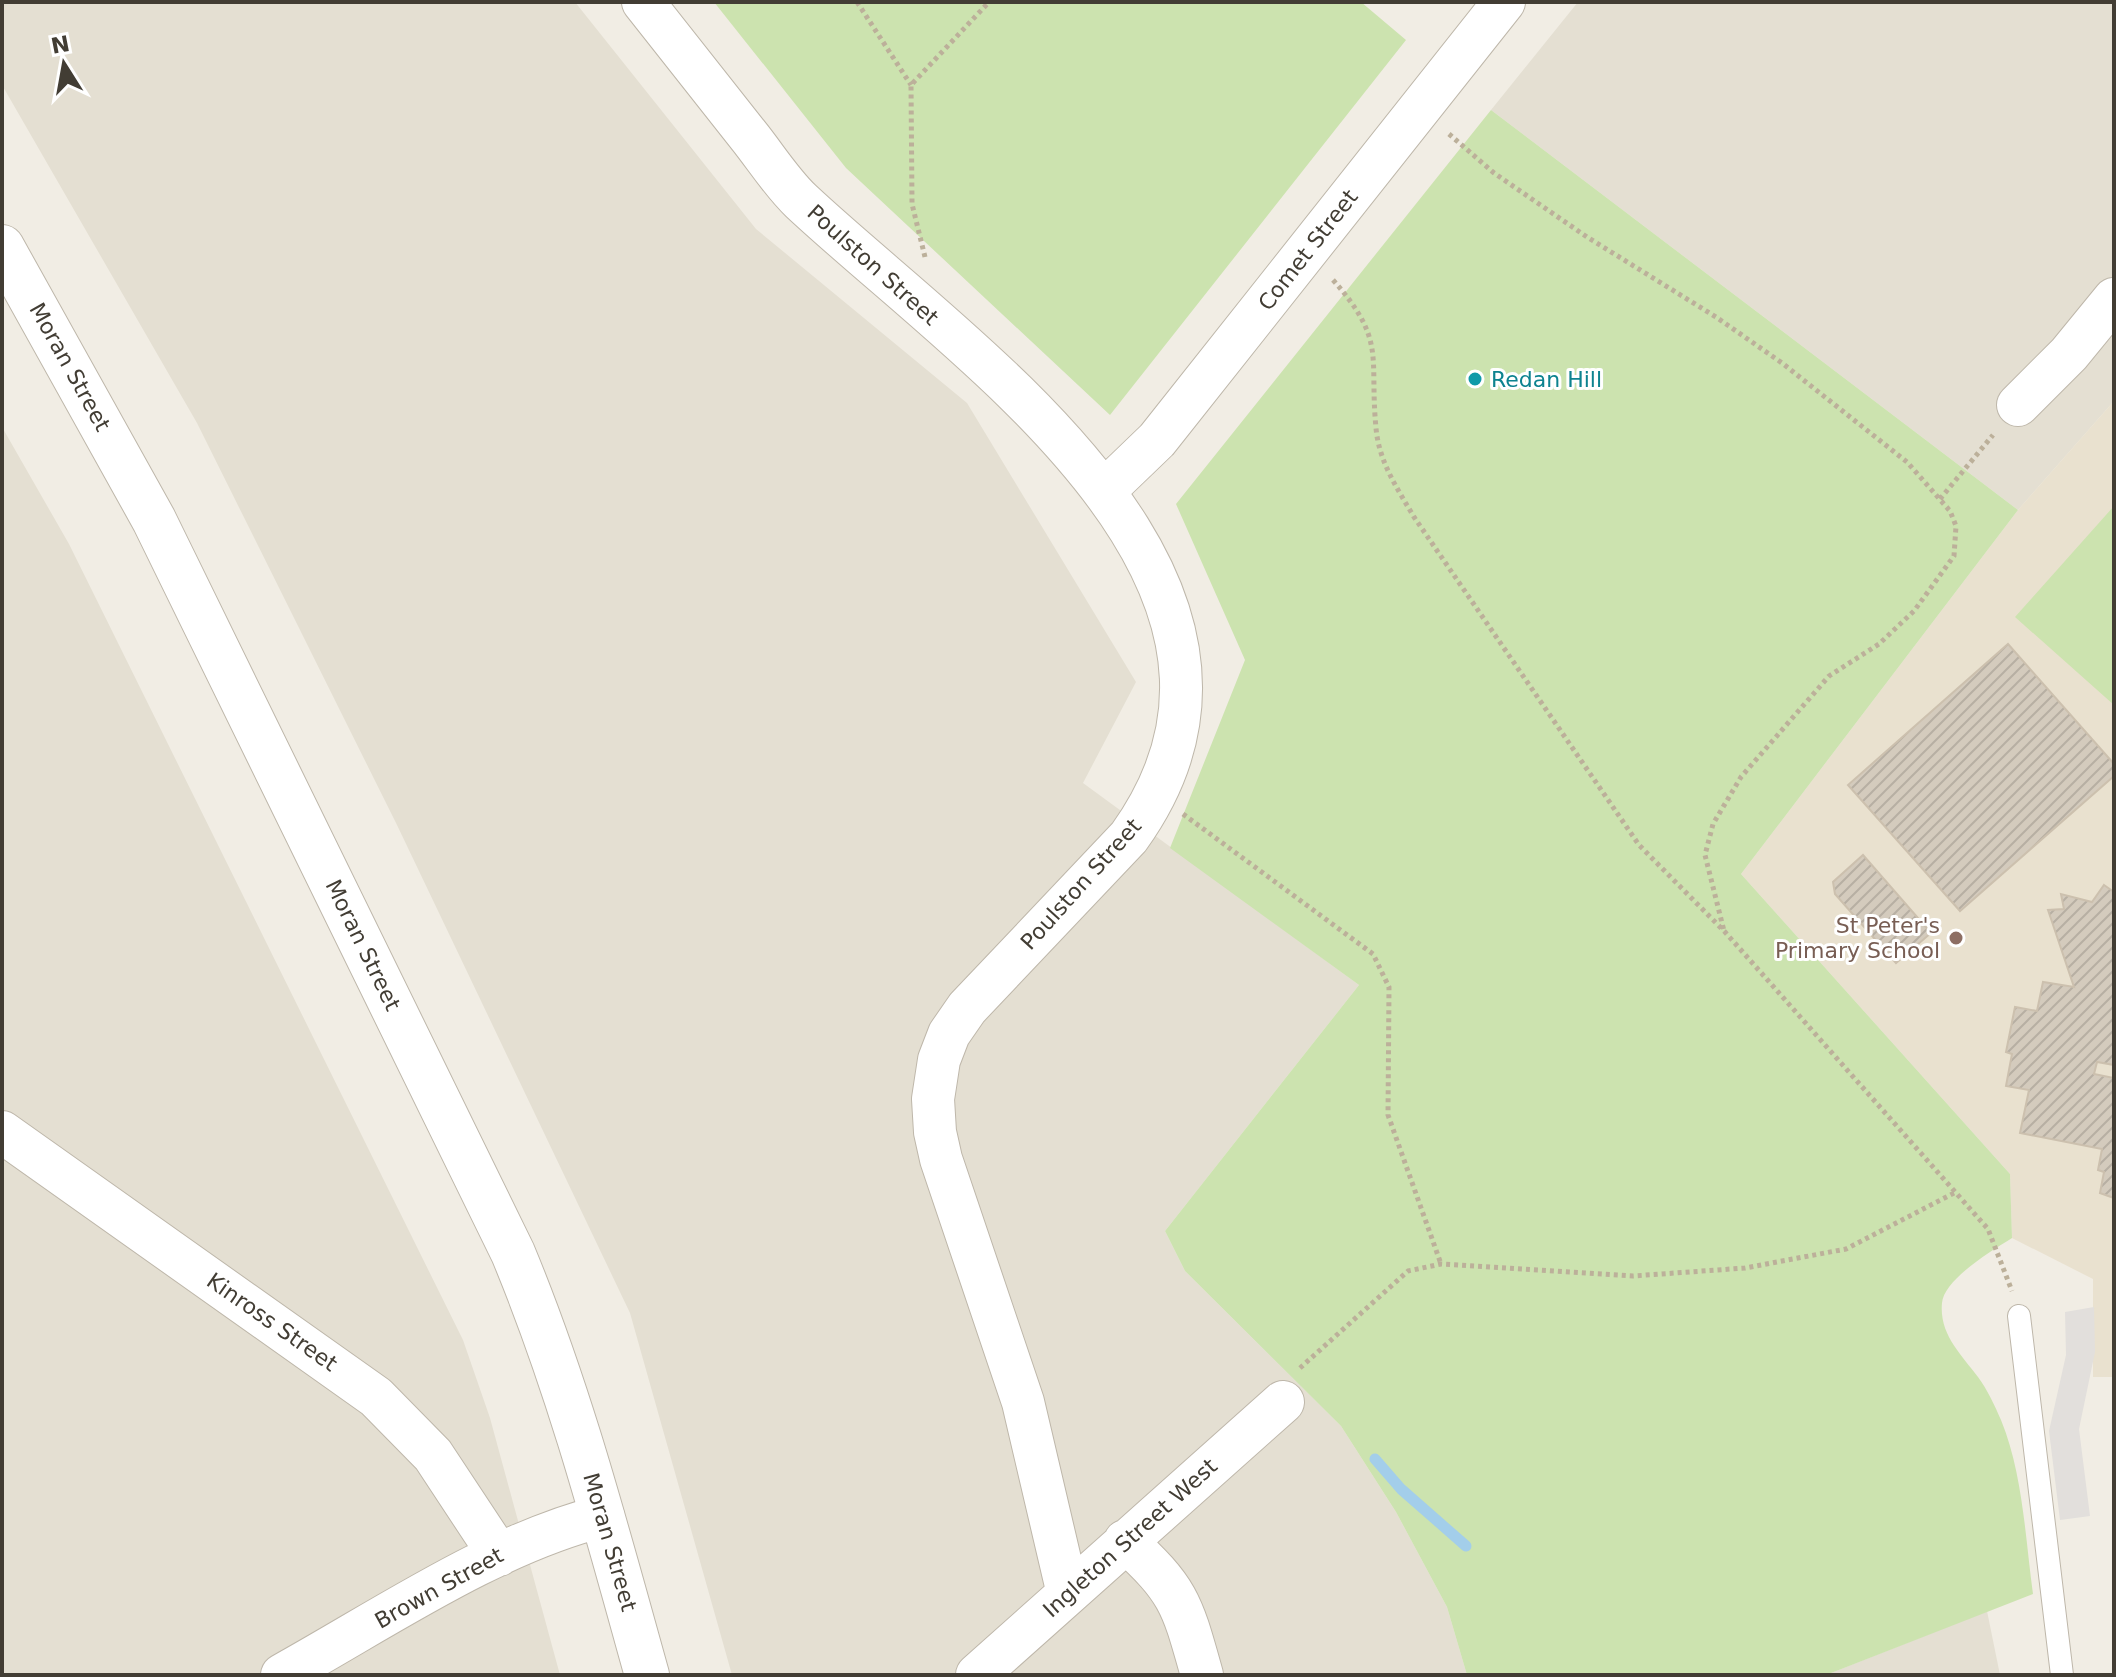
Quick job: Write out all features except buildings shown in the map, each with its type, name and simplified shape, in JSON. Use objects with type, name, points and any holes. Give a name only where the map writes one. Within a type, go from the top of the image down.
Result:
[{"type":"street","name":"Poulston Street","points":[[643,2],[798,198],[962,344],[1039,419],[1104,491],[1141,544],[1161,588],[1182,669],[1175,746],[1156,795],[1129,837],[967,1008],[949,1034],[939,1060],[933,1099],[941,1159],[1023,1402],[1068,1594]]},
{"type":"street","name":"Comet Street","points":[[1104,491],[1157,440],[1504,2]]},
{"type":"street","name":"Moran Street","points":[[2,247],[154,520],[481,1184],[541,1320],[603,1516],[647,1675]]},
{"type":"street","points":[[2018,405],[2069,354],[2114,299]]},
{"type":"street","name":"Kinross Street","points":[[2,1132],[376,1397],[433,1455],[499,1555]]},
{"type":"street","name":"Ingleton Street West","points":[[977,1675],[1283,1402]]},
{"type":"street","name":"Brown Street","points":[[282,1675],[499,1555],[550,1530],[603,1516]]},
{"type":"street","points":[[1125,1541],[1171,1587],[1183,1608],[1202,1675]]},
{"type":"lane","points":[[2019,1316],[2062,1675]]},
{"type":"path","points":[[857,2],[911,85],[912,204],[926,259]]},
{"type":"path","points":[[911,85],[989,2]]},
{"type":"path","points":[[1419,108],[1494,173],[1782,363],[1907,462],[1950,511],[1957,541],[1947,570],[1914,611],[1879,644],[1829,676],[1741,777],[1713,824],[1705,855],[1725,932]]},
{"type":"path","points":[[1304,257],[1332,278],[1356,306],[1366,326],[1375,351],[1376,429],[1386,471],[1414,517],[1639,845],[1725,932],[1988,1229],[2002,1259],[2019,1316]]},
{"type":"path","points":[[1940,499],[2018,405]]},
{"type":"path","points":[[1156,795],[1373,954],[1389,987],[1388,1115],[1441,1264]]},
{"type":"path","points":[[1283,1402],[1289,1378],[1408,1271],[1441,1264],[1633,1276],[1745,1268],[1846,1249],[1956,1192]]},
{"type":"shaded area","points":[[2,2],[575,2],[756,229],[967,403],[1136,682],[1083,783],[1359,985],[1165,1231],[1185,1271],[1341,1426],[1396,1512],[1447,1607],[1467,1675],[732,1675],[630,1313],[397,825],[197,423],[2,85]]},
{"type":"shaded area","points":[[1578,2],[2114,2],[2114,401],[2018,510],[1491,110]]},
{"type":"shaded area","name":"St Peter's Primary School","points":[[2114,401],[2114,1377],[2093,1377],[2093,1279],[2012,1238],[2010,1174],[1741,874],[2018,510]]},
{"type":"shaded area","points":[[2,427],[69,544],[463,1340],[490,1418],[560,1675],[2,1675]]},
{"type":"shaded area","points":[[2094,1307],[2095,1352],[2079,1429],[2090,1516],[2060,1520],[2049,1431],[2066,1355],[2065,1312]]},
{"type":"shaded area","points":[[1987,1611],[2000,1675],[1826,1675]]},
{"type":"green space","points":[[714,2],[1361,2],[1406,40],[1110,415],[846,168]]},
{"type":"green space","points":[[1491,110],[2018,510],[1741,874],[2010,1174],[2012,1238],[1951,1284],[1942,1303],[1942,1314],[1958,1352],[1988,1392],[2008,1441],[2022,1506],[2033,1594],[1826,1675],[1467,1675],[1447,1607],[1396,1512],[1341,1426],[1185,1271],[1165,1231],[1359,985],[1170,848],[1245,660],[1176,504]]},
{"type":"green space","points":[[2114,506],[2114,705],[2015,617]]},
{"type":"waterway","points":[[1375,1459],[1401,1489],[1466,1546]]},
{"type":"place","name":"Redan Hill","points":[[1475,379]]},
{"type":"place","name":"St Peter's Primary School","points":[[1956,938]]}]
